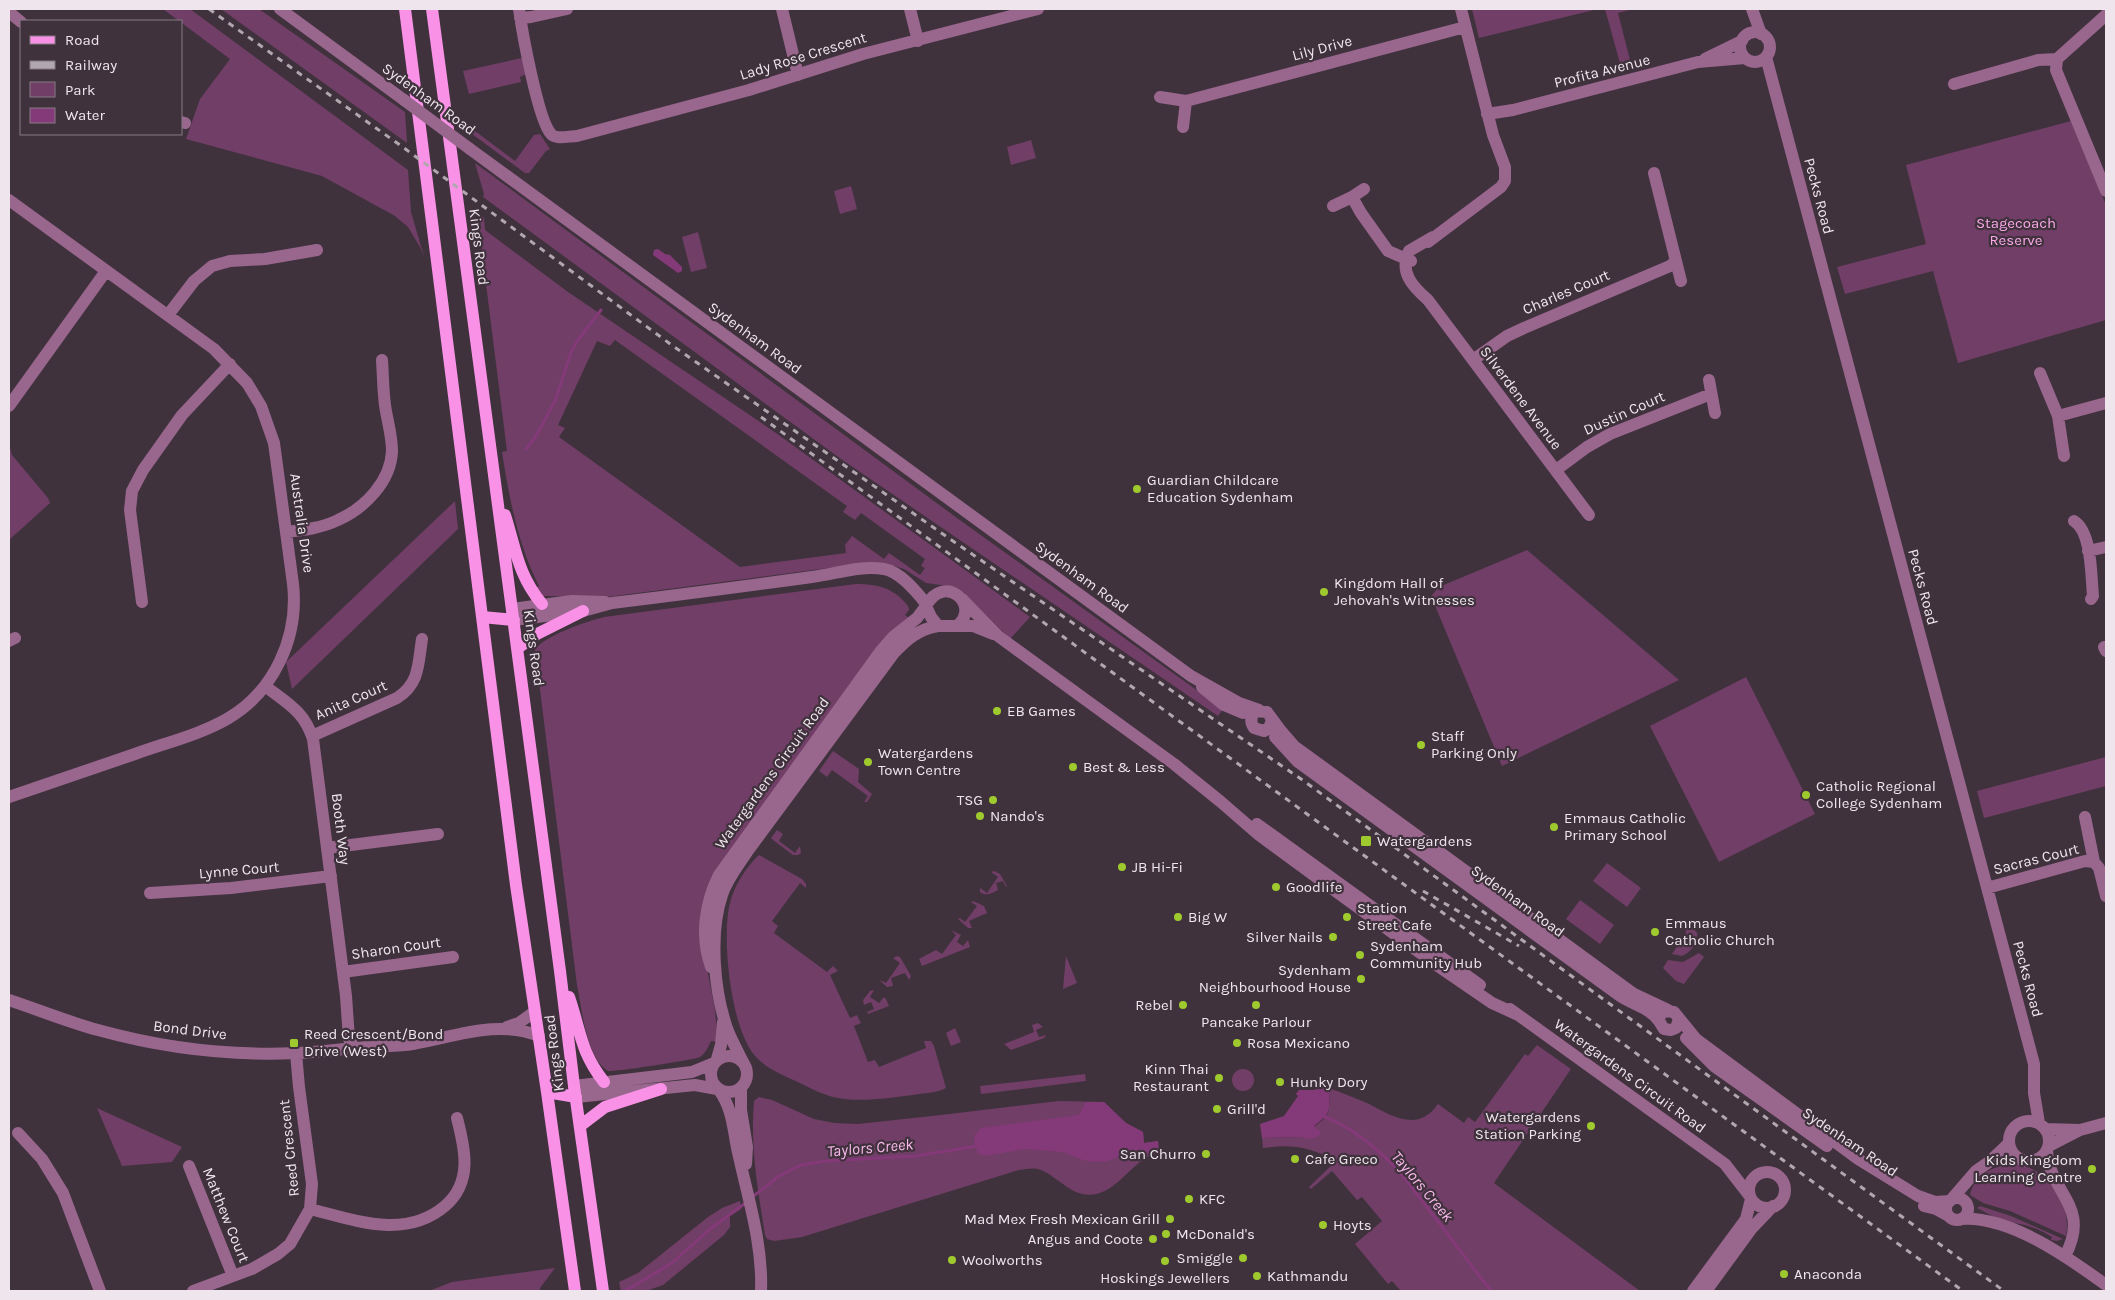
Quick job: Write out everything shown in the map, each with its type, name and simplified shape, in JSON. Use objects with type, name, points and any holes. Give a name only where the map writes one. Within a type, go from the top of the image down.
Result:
[{"type":"main road","name":"Kings Road","points":[[405,9],[516,885],[575,1291]]},
{"type":"main road","name":"Kings Road","points":[[432,9],[603,1291]]},
{"type":"main road","points":[[494,485],[521,572],[531,590],[542,604]]},
{"type":"main road","points":[[518,648],[537,634],[583,611]]},
{"type":"main road","points":[[482,617],[513,615]]},
{"type":"main road","points":[[560,971],[585,1052],[591,1065],[604,1082]]},
{"type":"main road","points":[[580,1126],[598,1112],[615,1103],[661,1089]]},
{"type":"main road","points":[[547,1092],[575,1091]]},
{"type":"street","name":"Sydenham Road","points":[[273,9],[301,26]]},
{"type":"street","name":"Sydenham Road","points":[[280,9],[1191,676],[1239,703],[1259,710]]},
{"type":"street","points":[[519,13],[531,18],[567,9]]},
{"type":"street","points":[[782,9],[798,75]]},
{"type":"street","points":[[910,9],[918,41]]},
{"type":"street","name":"Lady Rose Crescent","points":[[519,13],[542,116],[550,133],[553,136],[577,136],[748,90],[840,61],[1038,9]]},
{"type":"street","points":[[1352,197],[1388,251],[1408,260],[1409,251],[1433,237],[1474,206],[1498,180],[1500,174],[1493,135],[1460,9]]},
{"type":"street","points":[[1750,9],[1761,34]]},
{"type":"street","points":[[1744,38],[1751,33],[1761,34],[1767,38],[1770,46],[1766,57],[1759,61],[1748,59],[1741,50],[1750,9]]},
{"type":"street","points":[[9,12],[20,21]]},
{"type":"street","points":[[1954,84],[2038,60],[2057,58],[2106,15]]},
{"type":"street","name":"Lily Drive","points":[[1160,97],[1186,101],[1466,27]]},
{"type":"street","name":"Profita Avenue","points":[[1698,62],[1744,38]]},
{"type":"street","name":"Pecks Road","points":[[1766,57],[1773,91],[2034,1064],[2034,1093],[2042,1126]]},
{"type":"street","points":[[2057,58],[2056,70],[2106,191]]},
{"type":"street","name":"Profita Avenue","points":[[1488,117],[1698,62],[1748,59]]},
{"type":"street","name":"Pecks Road","points":[[1748,59],[1773,91]]},
{"type":"street","points":[[1183,127],[1186,101]]},
{"type":"street","points":[[1654,174],[1680,281]]},
{"type":"street","points":[[1333,206],[1364,189]]},
{"type":"street","name":"Australia Drive","points":[[9,200],[168,316],[230,364],[255,395],[269,425],[276,455],[295,595],[293,620],[285,651],[265,686],[243,708],[209,728],[9,797]]},
{"type":"street","points":[[168,316],[194,281],[212,266],[230,261],[265,260],[317,250]]},
{"type":"street","name":"Silverdene Avenue","points":[[1408,260],[1404,267],[1408,277],[1418,291],[1428,300],[1589,515]]},
{"type":"street","name":"Charles Court","points":[[1473,360],[1508,336],[1524,328],[1676,262]]},
{"type":"street","points":[[9,406],[106,271]]},
{"type":"street","points":[[286,532],[316,528],[338,520],[363,503],[383,481],[388,470],[392,451],[384,397],[382,360]]},
{"type":"street","points":[[142,602],[130,510],[132,491],[143,470],[182,415],[230,364]]},
{"type":"street","points":[[2040,373],[2058,416],[2064,456]]},
{"type":"street","points":[[1709,380],[1715,413]]},
{"type":"street","name":"Dustin Court","points":[[1556,470],[1587,447],[1610,434],[1711,394]]},
{"type":"street","points":[[2058,416],[2106,403]]},
{"type":"street","points":[[2074,521],[2082,528],[2088,551],[2093,596],[2091,600]]},
{"type":"street","points":[[2088,551],[2106,547]]},
{"type":"street","points":[[513,615],[583,611],[612,603],[819,576],[863,568],[885,569],[931,590],[954,593],[962,599],[964,605],[964,616],[958,625],[938,626],[930,617],[919,595],[899,576]]},
{"type":"street","points":[[926,606],[934,595],[944,591]]},
{"type":"street","name":"Watergardens Circuit Road","points":[[962,599],[998,636],[1167,759],[1259,835],[1438,966],[1492,1002],[1516,1014],[1724,1164],[1750,1197]]},
{"type":"street","points":[[513,615],[542,604],[587,601],[612,603]]},
{"type":"street","name":"Watergardens Circuit Road","points":[[718,984],[709,960],[705,938],[709,903],[719,875],[880,652],[893,637],[917,618],[926,606]]},
{"type":"street","name":"Watergardens Circuit Road","points":[[958,625],[979,628],[998,636]]},
{"type":"street","name":"Watergardens Circuit Road","points":[[743,1062],[723,1014],[718,984],[715,947],[716,920],[722,895],[732,874],[894,653],[915,634],[925,628],[938,626]]},
{"type":"street","name":"Anita Court","points":[[312,736],[406,692],[412,686],[416,677],[422,639]]},
{"type":"street","name":"Sydenham Road","points":[[1191,676],[1214,699],[1224,706],[1241,712],[1251,722]]},
{"type":"street","name":"Booth Way","points":[[265,686],[296,710],[306,722],[312,736],[346,996],[355,1034],[354,1048]]},
{"type":"street","points":[[1259,710],[1267,712],[1272,720],[1269,728],[1264,731],[1254,728],[1251,722],[1254,713],[1259,710]]},
{"type":"street","name":"Sydenham Road","points":[[1272,720],[1294,746],[1620,996],[1633,1004],[1649,1010],[1659,1021]]},
{"type":"street","name":"Sydenham Road","points":[[1264,731],[1278,738],[1298,762],[1409,835],[1634,994],[1668,1010]]},
{"type":"street","name":"Sacras Court","points":[[2085,818],[2094,862],[2099,868],[2106,896]]},
{"type":"street","points":[[327,848],[438,834]]},
{"type":"street","name":"Sacras Court","points":[[1987,888],[2085,861],[2094,862]]},
{"type":"street","name":"Lynne Court","points":[[150,893],[231,888],[330,876]]},
{"type":"street","name":"Sharon Court","points":[[343,972],[453,957]]},
{"type":"street","name":"Bond Drive","points":[[9,1000],[98,1030],[152,1043],[240,1053],[296,1053],[412,1044],[448,1036],[505,1028]]},
{"type":"street","points":[[1668,1010],[1674,1012],[1679,1019],[1676,1028],[1671,1030],[1664,1029],[1659,1021],[1662,1013],[1668,1010]]},
{"type":"street","points":[[505,1028],[518,1023],[534,1012]]},
{"type":"street","name":"Watergardens Circuit Road","points":[[716,1061],[721,1045],[723,1014]]},
{"type":"street","name":"Sydenham Road","points":[[1679,1019],[1696,1039],[1774,1103],[1889,1188],[1910,1200],[1947,1215]]},
{"type":"street","points":[[505,1028],[525,1030],[539,1036]]},
{"type":"street","name":"Sydenham Road","points":[[1671,1030],[1685,1037],[1714,1066],[1774,1103],[1898,1185],[1928,1200],[1950,1200]]},
{"type":"street","name":"Reed Crescent","points":[[193,1291],[266,1262],[290,1244],[310,1209],[312,1184],[298,1087],[296,1053]]},
{"type":"street","points":[[575,1091],[604,1082],[692,1072],[728,1056],[733,1056],[743,1062],[747,1070],[747,1076],[741,1088],[741,1110],[746,1148],[746,1179]]},
{"type":"street","points":[[716,1061],[711,1067],[711,1079],[729,1106],[746,1179],[756,1234],[761,1269],[761,1291]]},
{"type":"street","points":[[575,1091],[661,1089],[695,1085],[730,1093],[741,1088]]},
{"type":"street","name":"Pecks Road","points":[[2021,1123],[2034,1093]]},
{"type":"street","points":[[310,1209],[368,1223],[390,1225],[418,1223],[437,1213],[456,1194],[463,1179],[466,1166],[457,1118]]},
{"type":"street","points":[[2080,1130],[2042,1126],[2027,1121],[2021,1123],[2012,1131],[2009,1143],[1989,1162],[1979,1168],[1950,1200],[1946,1206],[1947,1215],[1952,1220],[1976,1219],[2036,1239],[2065,1256],[2106,1285]]},
{"type":"street","points":[[1989,1162],[2013,1159],[2026,1161],[2040,1158],[2048,1148],[2080,1130],[2106,1123]]},
{"type":"street","points":[[2042,1126],[2050,1140],[2048,1161],[2055,1179],[2069,1202],[2074,1222],[2073,1242],[2065,1256]]},
{"type":"street","points":[[18,1133],[42,1159],[63,1193],[100,1291]]},
{"type":"street","points":[[2009,1143],[2014,1154],[2055,1179]]},
{"type":"street","name":"Watergardens Circuit Road","points":[[1724,1164],[1758,1174]]},
{"type":"street","name":"Matthew Court","points":[[189,1166],[233,1276]]},
{"type":"street","points":[[1693,1291],[1746,1219],[1750,1197],[1750,1182],[1758,1174],[1764,1172],[1774,1173],[1782,1180],[1785,1190],[1784,1196],[1752,1228],[1706,1291]]},
{"type":"street","points":[[1962,1219],[1966,1215],[1970,1178]]},
{"type":"street","points":[[1750,1197],[1761,1206],[1773,1206]]},
{"type":"street","points":[[1950,1200],[1958,1198],[1994,1224]]},
{"type":"green space","points":[[163,9],[190,9],[408,170],[411,212],[424,257],[408,227],[395,216],[322,176],[186,139],[200,99],[230,59],[182,23],[182,20],[178,20]]},
{"type":"green space","points":[[221,9],[259,9],[405,112],[407,143]]},
{"type":"green space","points":[[1472,9],[1598,9],[1479,38]]},
{"type":"green space","points":[[1605,9],[1633,9],[1618,13],[1631,64],[1621,67]]},
{"type":"green space","points":[[522,58],[526,74],[520,77],[521,82],[469,94],[463,71]]},
{"type":"green space","name":"Stagecoach Reserve","points":[[2071,121],[2106,205],[2106,320],[1958,363],[1933,271],[1845,294],[1837,267],[1926,244],[1906,165]]},
{"type":"green space","points":[[475,131],[515,161],[534,135],[540,134],[550,149],[546,151],[529,173],[525,173],[472,134]]},
{"type":"green space","points":[[1031,140],[1036,158],[1011,165],[1007,147]]},
{"type":"green space","points":[[475,163],[957,518],[1223,709],[1218,716],[841,459],[483,197],[484,194]]},
{"type":"green space","points":[[851,186],[857,209],[840,214],[834,191]]},
{"type":"green space","points":[[477,212],[484,218],[485,230],[568,292],[776,433],[1030,617],[1010,639],[965,594],[955,587],[926,583],[904,569],[885,563],[859,564],[607,597],[543,596],[535,589],[539,586],[525,554],[515,520],[502,452],[507,451]],"holes":[[[615,340],[847,506],[843,512],[855,520],[861,513],[925,559],[921,566],[925,568],[920,575],[889,553],[884,559],[852,536],[845,545],[846,553],[740,567],[559,437],[565,428],[558,425],[597,341],[610,346]]]},
{"type":"green space","points":[[698,232],[707,268],[691,272],[682,237]]},
{"type":"green space","points":[[9,445],[12,455],[48,498],[50,503],[9,540]]},
{"type":"green space","points":[[455,501],[458,529],[292,689],[286,662]]},
{"type":"green space","points":[[1527,550],[1679,680],[1502,766],[1431,596],[1439,587]]},
{"type":"green space","points":[[856,584],[878,586],[891,591],[908,606],[909,610],[905,615],[909,618],[748,828],[704,953],[715,1010],[718,1042],[711,1041],[704,1054],[694,1059],[608,1071],[595,1055],[590,1044],[577,985],[535,650],[556,634],[604,617]]},
{"type":"green space","points":[[1746,677],[1815,814],[1719,862],[1650,726]]},
{"type":"green space","points":[[833,751],[859,769],[858,782],[872,794],[867,802],[864,802],[868,796],[832,770],[827,777],[819,771]]},
{"type":"green space","points":[[2106,757],[2106,786],[1984,818],[1977,791]]},
{"type":"green space","points":[[777,830],[783,834],[779,841],[795,853],[800,846],[801,853],[793,855],[773,840],[771,838]]},
{"type":"green space","points":[[759,855],[802,879],[806,884],[806,888],[800,883],[772,921],[778,926],[774,933],[827,972],[833,966],[838,971],[830,975],[850,1018],[857,1015],[861,1023],[854,1026],[868,1062],[875,1060],[879,1067],[926,1048],[924,1041],[931,1041],[946,1088],[930,1093],[883,1099],[843,1099],[822,1093],[791,1079],[768,1067],[756,1057],[747,1044],[734,1006],[730,983],[727,938],[730,903],[734,890],[745,871]]},
{"type":"green space","points":[[1607,863],[1641,888],[1627,907],[1593,881]]},
{"type":"green space","points":[[994,871],[1000,874],[1007,886],[1003,881],[996,883],[998,890],[989,894],[980,892],[980,888],[987,893],[998,877],[991,872]]},
{"type":"green space","points":[[1580,900],[1614,925],[1600,944],[1566,919]]},
{"type":"green space","points":[[973,901],[984,906],[987,913],[969,921],[972,928],[968,928],[958,919],[960,918],[965,922],[977,906],[971,902]]},
{"type":"green space","points":[[1685,925],[1694,929],[1697,933],[1695,943],[1689,952],[1682,956],[1672,954],[1678,945],[1680,946],[1686,934]]},
{"type":"green space","points":[[951,930],[961,935],[957,942],[963,946],[968,940],[970,947],[922,966],[919,959],[936,950],[942,954],[956,935]]},
{"type":"green space","points":[[1699,953],[1704,957],[1684,984],[1676,981],[1663,968],[1668,960],[1683,962]]},
{"type":"green space","points":[[1066,956],[1077,983],[1063,989]]},
{"type":"green space","points":[[900,957],[911,976],[909,980],[905,973],[891,978],[893,986],[887,987],[879,980],[886,983],[900,963],[893,958]]},
{"type":"green space","points":[[874,990],[870,997],[879,1003],[884,997],[889,1006],[868,1014],[867,1012],[874,1009],[871,1002],[864,1005],[863,1000],[870,991]]},
{"type":"green space","points":[[1038,1023],[1043,1027],[1036,1030],[1039,1037],[1046,1035],[1044,1038],[1011,1050],[1004,1044],[1034,1032],[1032,1025]]},
{"type":"green space","points":[[955,1028],[961,1042],[951,1046],[946,1033]]},
{"type":"green space","points":[[1537,1045],[1571,1069],[1494,1183],[1640,1291],[1401,1291],[1392,1281],[1388,1284],[1355,1244],[1382,1221],[1362,1197],[1357,1200],[1332,1171],[1311,1189],[1309,1187],[1336,1161],[1301,1148],[1283,1146],[1263,1148],[1262,1138],[1300,1137],[1319,1131],[1314,1127],[1329,1111],[1329,1088],[1396,1117],[1413,1120],[1422,1118],[1430,1113],[1438,1104],[1464,1123],[1468,1117],[1475,1122],[1525,1054],[1528,1056]]},
{"type":"green space","points":[[1243,1069],[1251,1072],[1254,1080],[1251,1088],[1243,1091],[1235,1088],[1232,1080],[1235,1072]]},
{"type":"green space","points":[[1085,1074],[1086,1081],[981,1094],[980,1086]]},
{"type":"green space","points":[[759,1097],[772,1100],[814,1119],[834,1123],[858,1124],[1059,1101],[1104,1102],[1126,1123],[1143,1132],[1144,1143],[1158,1141],[1159,1153],[1142,1160],[1113,1186],[1096,1194],[1088,1195],[1074,1191],[1048,1174],[1038,1169],[1030,1168],[802,1237],[774,1241],[767,1239],[765,1235],[755,1168],[753,1118],[754,1101]]},
{"type":"green space","points":[[97,1108],[182,1147],[172,1162],[122,1166]]},
{"type":"green space","points":[[2006,1164],[2032,1169],[2043,1176],[2052,1186],[2060,1197],[2065,1210],[2066,1236],[2010,1211],[1983,1203],[1970,1195],[1978,1179],[1994,1168]]},
{"type":"green space","points":[[740,1201],[741,1209],[730,1216],[730,1227],[724,1235],[663,1285],[646,1291],[621,1291],[619,1282],[638,1273],[708,1217],[722,1208]]},
{"type":"green space","points":[[1980,1206],[2011,1216],[2063,1239],[2051,1240],[2052,1237],[2026,1225],[2002,1221],[1977,1208]]},
{"type":"green space","points":[[555,1268],[540,1288],[540,1291],[429,1291],[452,1282]]},
{"type":"water","points":[[658,249],[670,255],[682,267],[682,271],[678,273],[653,255],[654,250]]},
{"type":"water","points":[[1324,1086],[1329,1088],[1329,1110],[1314,1126],[1321,1132],[1319,1136],[1311,1139],[1300,1137],[1262,1138],[1260,1124],[1284,1116],[1298,1096],[1296,1094],[1299,1090],[1314,1090]]},
{"type":"water","points":[[1086,1102],[1104,1102],[1126,1123],[1143,1132],[1144,1143],[1158,1141],[1159,1153],[1122,1156],[1107,1161],[1094,1162],[1063,1152],[1025,1149],[985,1156],[978,1153],[974,1136],[981,1128],[1079,1115]]},
{"type":"waterway","points":[[526,449],[536,436],[555,401],[571,352],[601,310]]},
{"type":"waterway","name":"Taylors Creek","points":[[1325,1117],[1346,1127],[1366,1140],[1400,1172],[1491,1291]]},
{"type":"waterway","name":"Taylors Creek","points":[[751,1198],[779,1176],[801,1165],[826,1161],[915,1156],[978,1146]]},
{"type":"waterway","name":"Taylors Creek","points":[[625,1291],[672,1263],[710,1229],[747,1202]]},
{"type":"railway","points":[[209,9],[404,148],[673,346],[950,539],[1301,779],[2004,1291]]},
{"type":"railway","points":[[761,417],[1963,1291]]},
{"type":"railway","points":[[1423,891],[1519,946]]},
{"type":"place","name":"Guardian Childcare Education Sydenham","points":[[1137,489]]},
{"type":"place","name":"Kingdom Hall of Jehovah's Witnesses","points":[[1324,592]]},
{"type":"place","name":"EB Games","points":[[997,711]]},
{"type":"place","name":"Staff Parking Only","points":[[1421,745]]},
{"type":"place","name":"Watergardens Town Centre","points":[[868,762]]},
{"type":"place","name":"Best & Less","points":[[1073,767]]},
{"type":"place","name":"Catholic Regional College Sydenham","points":[[1806,795]]},
{"type":"place","name":"TSG","points":[[993,800]]},
{"type":"place","name":"Nando's","points":[[980,816]]},
{"type":"place","name":"Emmaus Catholic Primary School","points":[[1554,827]]},
{"type":"place","name":"Watergardens","points":[[1366,841]]},
{"type":"place","name":"JB Hi-Fi","points":[[1122,867]]},
{"type":"place","name":"Goodlife","points":[[1276,887]]},
{"type":"place","name":"Big W","points":[[1178,917]]},
{"type":"place","name":"Station Street Cafe","points":[[1347,917]]},
{"type":"place","name":"Emmaus Catholic Church","points":[[1655,932]]},
{"type":"place","name":"Silver Nails","points":[[1333,937]]},
{"type":"place","name":"Sydenham Community Hub","points":[[1360,955]]},
{"type":"place","name":"Sydenham Neighbourhood House","points":[[1361,979]]},
{"type":"place","name":"Rebel","points":[[1183,1005]]},
{"type":"place","name":"Pancake Parlour","points":[[1256,1005]]},
{"type":"place","name":"Reed Crescent/Bond Drive (West)","points":[[294,1043]]},
{"type":"place","name":"Rosa Mexicano","points":[[1237,1043]]},
{"type":"place","name":"Kinn Thai Restaurant","points":[[1219,1078]]},
{"type":"place","name":"Hunky Dory","points":[[1280,1082]]},
{"type":"place","name":"Grill'd","points":[[1217,1109]]},
{"type":"place","name":"Watergardens Station Parking","points":[[1591,1126]]},
{"type":"place","name":"San Churro","points":[[1206,1154]]},
{"type":"place","name":"Cafe Greco","points":[[1295,1159]]},
{"type":"place","name":"Kids Kingdom Learning Centre","points":[[2092,1169]]},
{"type":"place","name":"KFC","points":[[1189,1199]]},
{"type":"place","name":"Mad Mex Fresh Mexican Grill","points":[[1170,1219]]},
{"type":"place","name":"Hoyts","points":[[1323,1225]]},
{"type":"place","name":"McDonald's","points":[[1166,1234]]},
{"type":"place","name":"Angus and Coote","points":[[1153,1239]]},
{"type":"place","name":"Smiggle","points":[[1243,1258]]},
{"type":"place","name":"Woolworths","points":[[952,1260]]},
{"type":"place","name":"Hoskings Jewellers","points":[[1165,1261]]},
{"type":"place","name":"Anaconda","points":[[1784,1274]]},
{"type":"place","name":"Kathmandu","points":[[1257,1276]]}]
